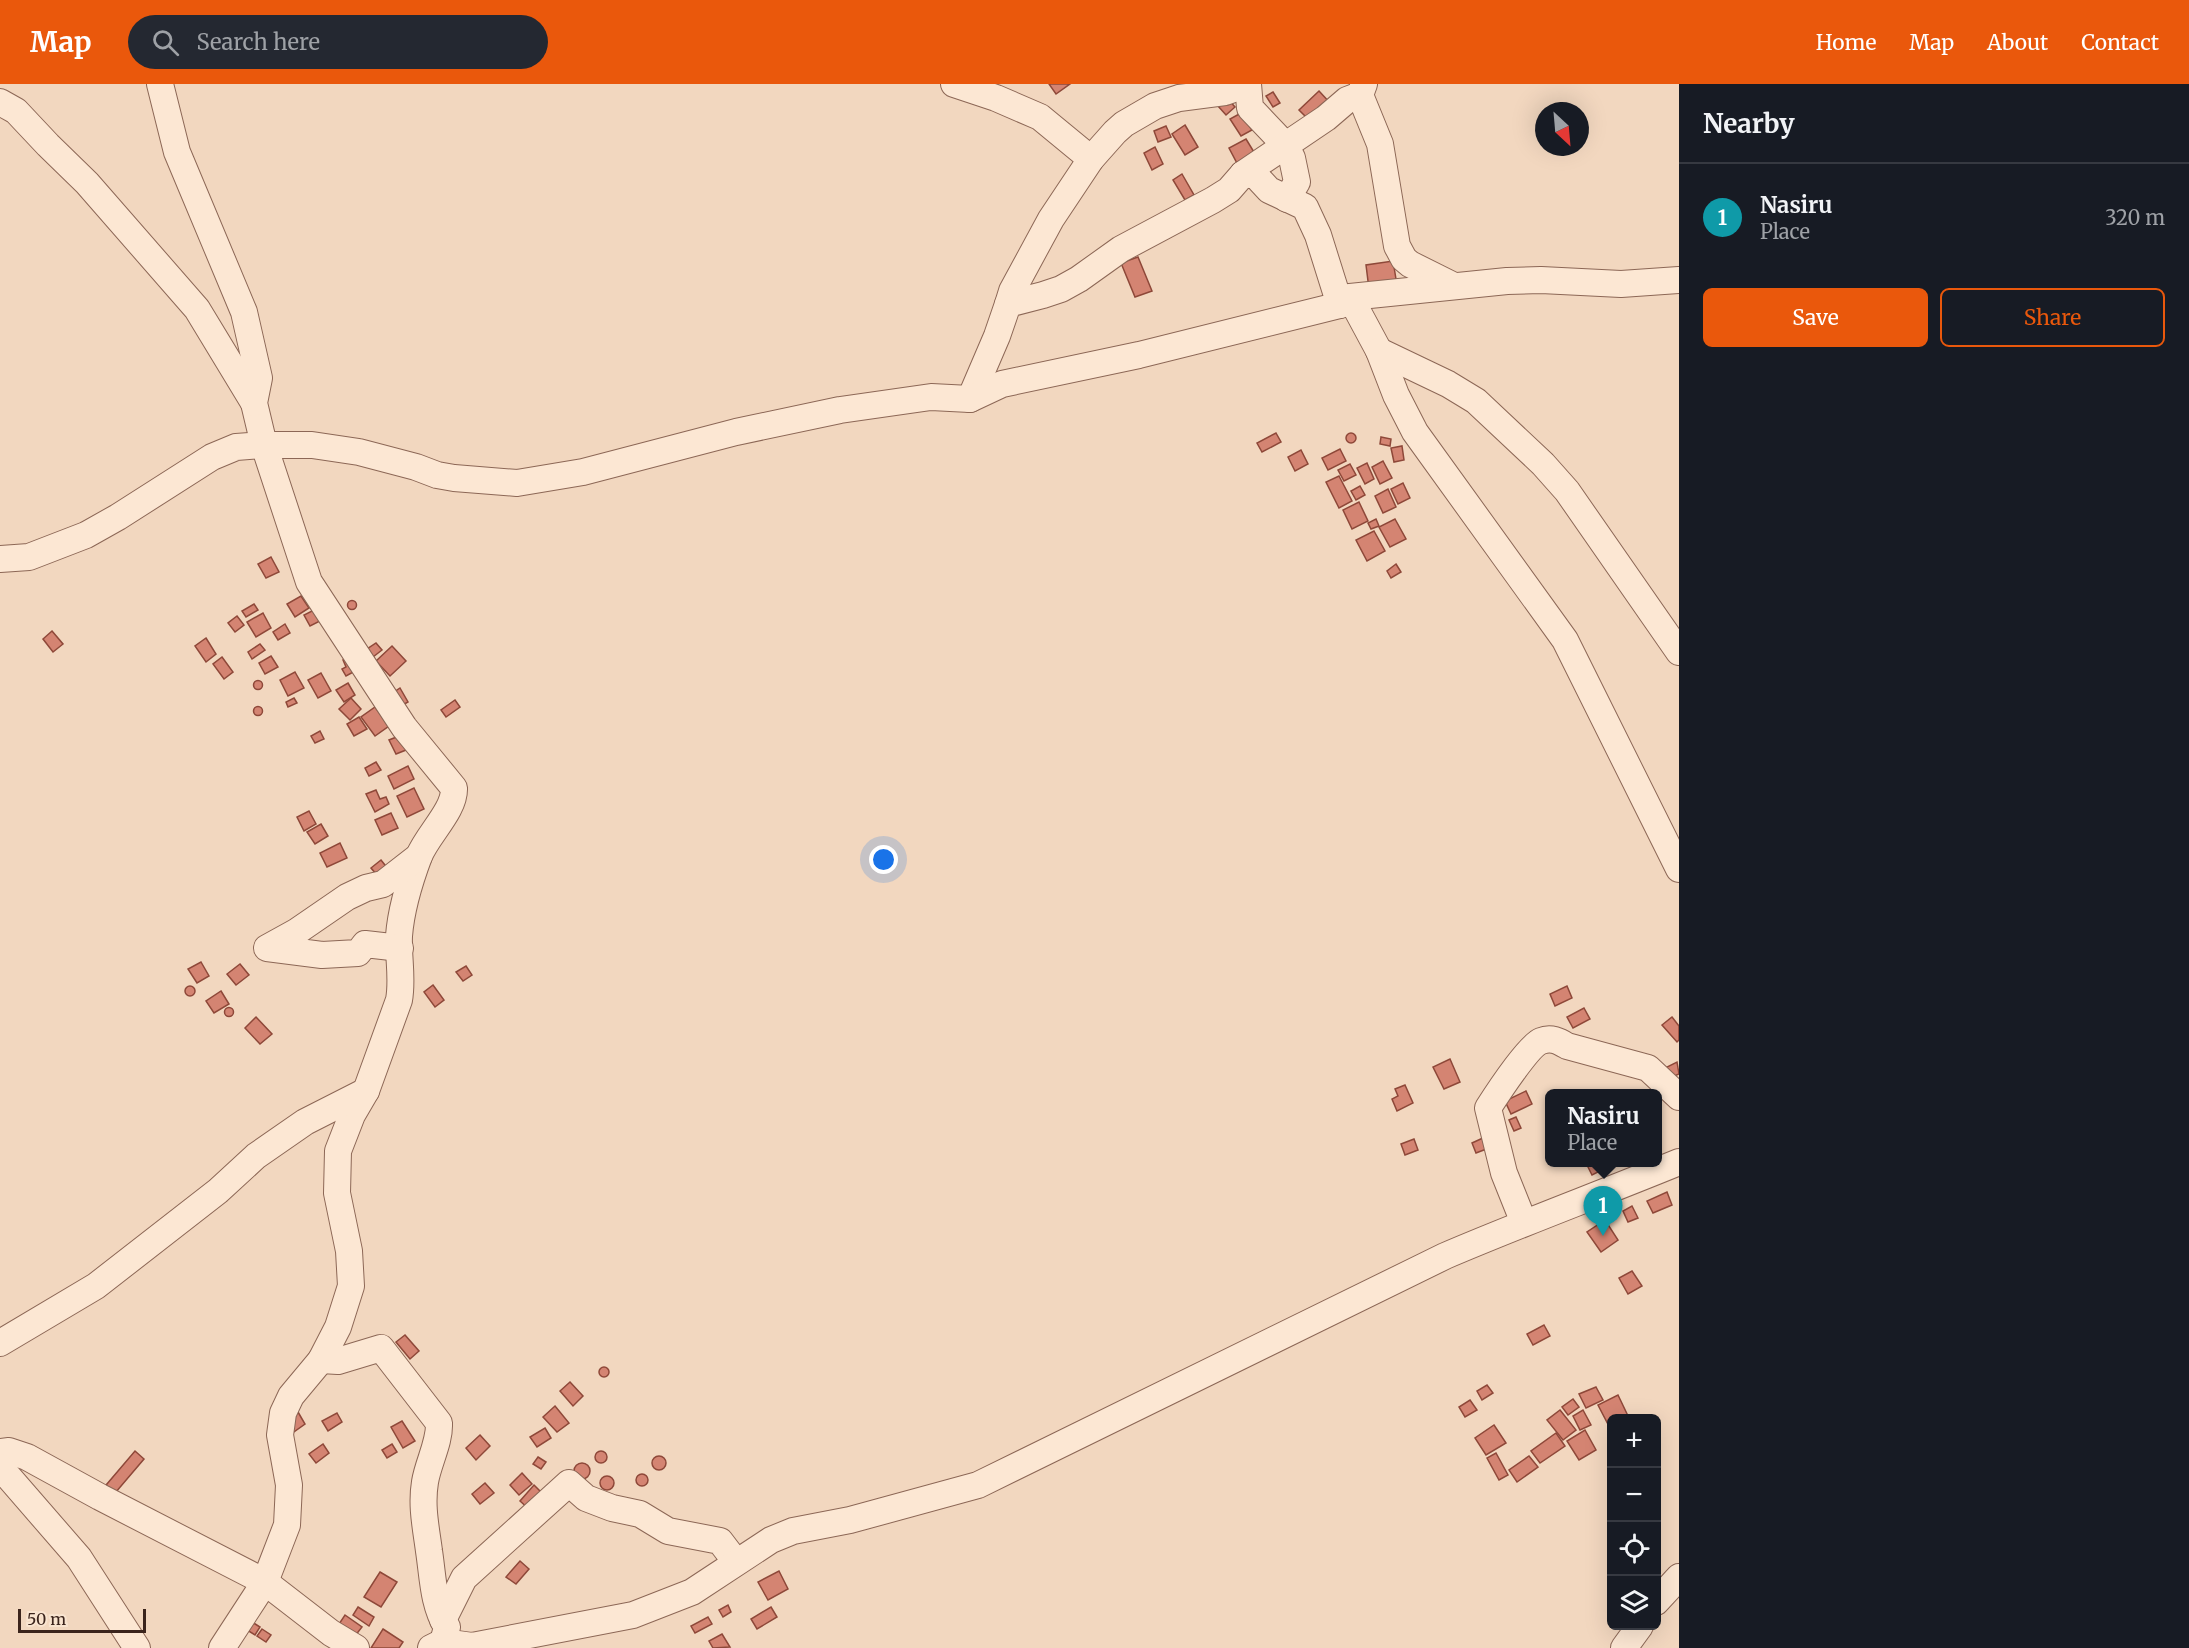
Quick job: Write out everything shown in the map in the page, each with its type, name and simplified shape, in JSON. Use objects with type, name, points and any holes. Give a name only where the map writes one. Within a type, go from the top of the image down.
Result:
[{"type":"street","points":[[160,84],[177,152],[244,312],[259,378],[254,403]]},
{"type":"street","points":[[954,84],[996,98],[1040,117],[1091,159]]},
{"type":"street","points":[[970,399],[997,336],[1012,291],[1050,219],[1091,159],[1124,124],[1155,106],[1179,98],[1225,92],[1248,84],[1250,108],[1286,146],[1292,158],[1297,177],[1287,199]]},
{"type":"street","points":[[1008,304],[1043,296],[1079,279],[1121,249],[1213,200],[1229,190],[1243,174],[1326,118],[1362,90],[1380,144],[1397,246],[1404,259],[1410,264],[1454,286]]},
{"type":"street","points":[[0,102],[16,111],[87,183],[197,309],[254,403],[264,445],[309,582],[404,727],[454,788],[454,799],[419,856],[406,899],[399,936],[402,986],[399,1000],[366,1091],[352,1115],[338,1151],[337,1193],[349,1251],[351,1286],[338,1326],[321,1360],[291,1396],[282,1413],[280,1435],[289,1475],[287,1525],[265,1582],[222,1648]]},
{"type":"street","points":[[1243,174],[1256,176],[1269,190],[1305,207],[1345,301],[1379,351],[1396,394],[1415,432],[1565,640],[1679,869]]},
{"type":"street","points":[[0,560],[29,557],[86,535],[212,457],[236,447],[312,446],[359,452],[437,475],[473,481],[517,483],[592,470],[736,432],[840,410],[931,397],[970,399],[1002,384],[1139,355],[1345,301],[1507,281],[1541,280],[1621,284],[1679,280]]},
{"type":"street","points":[[1379,351],[1448,384],[1476,401],[1543,464],[1566,491],[1679,652]]},
{"type":"street","points":[[400,948],[365,944],[358,953],[322,956],[267,948],[296,932],[346,897],[366,888],[383,884],[419,856]]},
{"type":"street","points":[[1524,1222],[1504,1173],[1488,1108],[1531,1047],[1542,1040],[1556,1039],[1567,1046],[1648,1068],[1679,1097]]},
{"type":"street","points":[[0,1343],[96,1286],[209,1198],[256,1156],[289,1133],[305,1122],[366,1091]]},
{"type":"street","points":[[439,1637],[472,1646],[633,1615],[692,1592],[771,1540],[793,1531],[850,1520],[978,1485],[1445,1256],[1524,1222],[1585,1201],[1679,1162]]},
{"type":"street","points":[[321,1360],[338,1361],[381,1348],[439,1423],[423,1498],[439,1637]]},
{"type":"street","points":[[0,1452],[9,1451],[27,1457],[265,1582],[331,1633],[356,1648]]},
{"type":"street","points":[[0,1467],[79,1558],[137,1648]]},
{"type":"street","points":[[439,1637],[464,1578],[569,1483],[586,1498],[612,1508],[640,1514],[668,1531],[720,1541],[736,1562]]},
{"type":"street","points":[[1661,1597],[1679,1577]]},
{"type":"street","points":[[1624,1648],[1637,1630]]},
{"type":"building","points":[[1049,84],[1070,84],[1056,94]]},
{"type":"building","points":[[1319,91],[1331,104],[1311,122],[1299,110]]},
{"type":"building","points":[[1273,92],[1280,103],[1273,107],[1266,96]]},
{"type":"building","points":[[1227,98],[1235,107],[1226,115],[1218,106]]},
{"type":"building","points":[[1241,113],[1252,130],[1241,136],[1230,119]]},
{"type":"building","points":[[1185,125],[1198,147],[1185,155],[1172,134]]},
{"type":"building","points":[[1166,126],[1171,137],[1158,142],[1154,131]]},
{"type":"building","points":[[1246,139],[1257,157],[1239,167],[1229,148]]},
{"type":"building","points":[[1155,147],[1163,164],[1152,170],[1144,153]]},
{"type":"building","points":[[1182,174],[1194,195],[1185,200],[1173,180]]},
{"type":"building","points":[[1138,257],[1152,291],[1135,297],[1121,263]]},
{"type":"building","points":[[1393,261],[1397,285],[1369,289],[1366,265]]},
{"type":"building","points":[[1276,433],[1281,442],[1262,452],[1257,443]]},
{"type":"building","points":[[1351,433],[1355,434],[1355,442],[1351,443],[1347,442],[1346,438],[1347,434]]},
{"type":"building","points":[[1381,437],[1391,439],[1390,446],[1380,444]]},
{"type":"building","points":[[1402,446],[1404,460],[1394,462],[1391,448]]},
{"type":"building","points":[[1340,449],[1346,461],[1328,470],[1322,458]]},
{"type":"building","points":[[1301,450],[1308,464],[1295,471],[1288,457]]},
{"type":"building","points":[[1383,461],[1392,478],[1380,484],[1372,467]]},
{"type":"building","points":[[1367,463],[1374,479],[1365,484],[1357,468]]},
{"type":"building","points":[[1350,464],[1356,475],[1344,481],[1338,470]]},
{"type":"building","points":[[1339,476],[1352,501],[1339,508],[1326,482]]},
{"type":"building","points":[[1403,483],[1410,498],[1398,504],[1391,489]]},
{"type":"building","points":[[1360,486],[1365,495],[1356,500],[1351,491]]},
{"type":"building","points":[[1388,489],[1396,507],[1383,513],[1375,496]]},
{"type":"building","points":[[1359,502],[1368,521],[1352,529],[1343,510]]},
{"type":"building","points":[[1376,519],[1379,526],[1371,529],[1368,523]]},
{"type":"building","points":[[1395,519],[1406,539],[1390,547],[1379,527]]},
{"type":"building","points":[[1374,531],[1385,551],[1367,561],[1356,540]]},
{"type":"building","points":[[271,557],[279,572],[266,578],[258,564]]},
{"type":"building","points":[[1396,564],[1401,572],[1391,578],[1387,571]]},
{"type":"building","points":[[301,596],[309,608],[295,617],[287,604]]},
{"type":"building","points":[[352,601],[356,605],[352,609],[348,605]]},
{"type":"building","points":[[254,604],[258,610],[246,617],[242,611]]},
{"type":"building","points":[[316,609],[322,620],[310,626],[304,615]]},
{"type":"building","points":[[263,613],[271,628],[256,637],[247,622]]},
{"type":"building","points":[[237,616],[244,625],[235,632],[228,623]]},
{"type":"building","points":[[285,624],[290,633],[278,640],[273,632]]},
{"type":"building","points":[[52,631],[63,644],[53,652],[43,639]]},
{"type":"building","points":[[206,638],[216,654],[206,662],[195,646]]},
{"type":"building","points":[[376,643],[382,650],[373,657],[367,649]]},
{"type":"building","points":[[260,644],[265,650],[252,659],[248,652]]},
{"type":"building","points":[[392,646],[406,661],[390,676],[376,661]]},
{"type":"building","points":[[271,656],[278,667],[265,674],[259,663]]},
{"type":"building","points":[[352,656],[359,669],[346,676],[342,669],[346,667],[343,660]]},
{"type":"building","points":[[222,657],[233,672],[224,679],[213,664]]},
{"type":"building","points":[[295,672],[304,688],[288,696],[280,680]]},
{"type":"building","points":[[321,673],[331,691],[318,698],[308,680]]},
{"type":"building","points":[[258,680],[263,685],[258,690],[253,685]]},
{"type":"building","points":[[348,683],[355,695],[344,702],[336,690]]},
{"type":"building","points":[[400,688],[408,702],[396,709],[388,696]]},
{"type":"building","points":[[294,698],[297,703],[288,707],[286,702]]},
{"type":"building","points":[[351,698],[361,709],[350,720],[339,709]]},
{"type":"building","points":[[455,700],[460,707],[446,717],[441,710]]},
{"type":"building","points":[[258,707],[262,711],[258,715],[254,711]]},
{"type":"building","points":[[375,707],[389,726],[375,736],[361,717]]},
{"type":"building","points":[[359,717],[367,729],[354,736],[347,724]]},
{"type":"building","points":[[320,731],[324,739],[315,743],[311,736]]},
{"type":"building","points":[[399,736],[406,750],[396,754],[389,740]]},
{"type":"building","points":[[376,762],[381,770],[369,776],[365,768]]},
{"type":"building","points":[[408,766],[414,779],[394,789],[388,776]]},
{"type":"building","points":[[414,788],[424,809],[407,817],[397,796]]},
{"type":"building","points":[[376,790],[380,799],[386,797],[389,804],[375,812],[366,794]]},
{"type":"building","points":[[309,811],[316,824],[304,831],[297,817]]},
{"type":"building","points":[[391,813],[398,828],[382,835],[375,820]]},
{"type":"building","points":[[321,824],[328,836],[315,844],[307,832]]},
{"type":"building","points":[[340,843],[347,858],[327,867],[320,853]]},
{"type":"building","points":[[381,860],[392,874],[383,882],[371,868]]},
{"type":"building","points":[[201,962],[209,976],[197,983],[188,969]]},
{"type":"building","points":[[240,964],[249,975],[236,985],[227,974]]},
{"type":"building","points":[[466,966],[472,975],[463,981],[456,972]]},
{"type":"building","points":[[433,985],[444,1000],[435,1007],[424,992]]},
{"type":"building","points":[[190,986],[194,987],[194,995],[190,996],[186,995],[185,991],[186,987]]},
{"type":"building","points":[[1567,986],[1572,998],[1555,1006],[1550,994]]},
{"type":"building","points":[[221,991],[229,1004],[214,1013],[206,1001]]},
{"type":"building","points":[[229,1007],[234,1012],[229,1017],[224,1012]]},
{"type":"building","points":[[1584,1008],[1590,1019],[1573,1028],[1567,1017]]},
{"type":"building","points":[[256,1017],[272,1034],[260,1044],[245,1028]]},
{"type":"building","points":[[1672,1017],[1679,1026],[1677,1042],[1662,1025]]},
{"type":"building","points":[[1450,1059],[1460,1082],[1444,1089],[1433,1067]]},
{"type":"building","points":[[1677,1062],[1679,1074],[1670,1078],[1665,1068]]},
{"type":"building","points":[[1405,1085],[1413,1103],[1397,1111],[1392,1099],[1398,1096],[1395,1089]]},
{"type":"building","points":[[1526,1091],[1532,1104],[1511,1114],[1505,1101]]},
{"type":"building","points":[[1516,1117],[1521,1128],[1514,1131],[1509,1120]]},
{"type":"building","points":[[1485,1137],[1489,1148],[1476,1153],[1472,1143]]},
{"type":"building","points":[[1414,1139],[1418,1150],[1405,1155],[1401,1144]]},
{"type":"building","points":[[1588,1167],[1608,1167],[1592,1175]]},
{"type":"building","points":[[1667,1192],[1672,1205],[1653,1213],[1647,1201]]},
{"type":"building","points":[[1632,1206],[1638,1218],[1628,1222],[1623,1211]]},
{"type":"building","points":[[1605,1220],[1618,1240],[1601,1252],[1587,1232]]},
{"type":"building","points":[[1632,1271],[1642,1286],[1628,1294],[1619,1278]]},
{"type":"building","points":[[1544,1325],[1550,1336],[1533,1345],[1527,1334]]},
{"type":"building","points":[[405,1335],[419,1351],[410,1359],[396,1342]]},
{"type":"building","points":[[604,1367],[609,1372],[604,1377],[599,1372]]},
{"type":"building","points":[[570,1382],[583,1396],[573,1406],[560,1391]]},
{"type":"building","points":[[1487,1385],[1493,1393],[1482,1400],[1477,1391]]},
{"type":"building","points":[[1596,1387],[1603,1400],[1586,1408],[1579,1394]]},
{"type":"building","points":[[1618,1395],[1627,1414],[1607,1414],[1607,1422],[1598,1405]]},
{"type":"building","points":[[1573,1399],[1579,1407],[1568,1415],[1562,1407]]},
{"type":"building","points":[[1470,1400],[1477,1410],[1465,1417],[1459,1407]]},
{"type":"building","points":[[555,1406],[569,1423],[557,1432],[543,1417]]},
{"type":"building","points":[[1560,1410],[1576,1430],[1563,1440],[1547,1420]]},
{"type":"building","points":[[1583,1410],[1591,1425],[1580,1430],[1573,1416]]},
{"type":"building","points":[[298,1412],[305,1424],[291,1434],[283,1422]]},
{"type":"building","points":[[337,1413],[342,1422],[328,1431],[322,1421]]},
{"type":"building","points":[[402,1421],[415,1441],[403,1448],[391,1427]]},
{"type":"building","points":[[1494,1425],[1506,1443],[1486,1455],[1475,1438]]},
{"type":"building","points":[[545,1428],[551,1438],[537,1447],[530,1437]]},
{"type":"building","points":[[1585,1430],[1596,1450],[1579,1460],[1567,1441]]},
{"type":"building","points":[[1556,1433],[1565,1446],[1540,1463],[1531,1451]]},
{"type":"building","points":[[480,1435],[490,1446],[476,1460],[466,1448]]},
{"type":"building","points":[[323,1444],[329,1453],[316,1463],[309,1454]]},
{"type":"building","points":[[392,1444],[397,1452],[387,1458],[382,1450]]},
{"type":"building","points":[[135,1451],[144,1459],[110,1499],[101,1491]]},
{"type":"building","points":[[603,1451],[606,1452],[606,1462],[599,1463],[596,1462],[595,1455],[596,1452]]},
{"type":"building","points":[[1496,1453],[1508,1475],[1499,1480],[1487,1458]]},
{"type":"building","points":[[656,1456],[662,1456],[666,1463],[662,1470],[656,1470],[652,1466],[652,1460]]},
{"type":"building","points":[[1529,1456],[1538,1467],[1517,1482],[1509,1470]]},
{"type":"building","points":[[538,1457],[546,1462],[541,1469],[533,1464]]},
{"type":"building","points":[[582,1463],[588,1465],[590,1471],[588,1477],[582,1479],[576,1477],[574,1471],[576,1465]]},
{"type":"building","points":[[522,1473],[532,1484],[519,1495],[510,1485]]},
{"type":"building","points":[[644,1474],[648,1480],[644,1486],[640,1486],[636,1478]]},
{"type":"building","points":[[604,1476],[610,1476],[614,1483],[610,1490],[604,1490],[600,1486],[600,1480]]},
{"type":"building","points":[[485,1483],[494,1493],[480,1504],[472,1494]]},
{"type":"building","points":[[534,1485],[544,1495],[530,1510],[520,1501]]},
{"type":"building","points":[[520,1561],[529,1569],[516,1584],[506,1577]]},
{"type":"building","points":[[779,1571],[788,1589],[768,1600],[758,1582]]},
{"type":"building","points":[[380,1572],[397,1582],[381,1607],[364,1597]]},
{"type":"building","points":[[728,1605],[731,1612],[723,1617],[719,1610]]},
{"type":"building","points":[[358,1607],[374,1617],[369,1626],[353,1615]]},
{"type":"building","points":[[771,1607],[777,1617],[757,1629],[751,1619]]},
{"type":"building","points":[[345,1615],[362,1627],[355,1636],[339,1624]]},
{"type":"building","points":[[708,1617],[712,1624],[695,1633],[691,1626]]},
{"type":"building","points":[[252,1622],[260,1627],[255,1635],[247,1630]]},
{"type":"building","points":[[262,1629],[271,1635],[266,1642],[257,1636]]},
{"type":"building","points":[[383,1629],[403,1642],[399,1648],[371,1648]]},
{"type":"building","points":[[722,1634],[730,1647],[713,1648],[709,1641]]},
{"type":"place","name":"Nasiru","points":[[1603,1236]]}]
